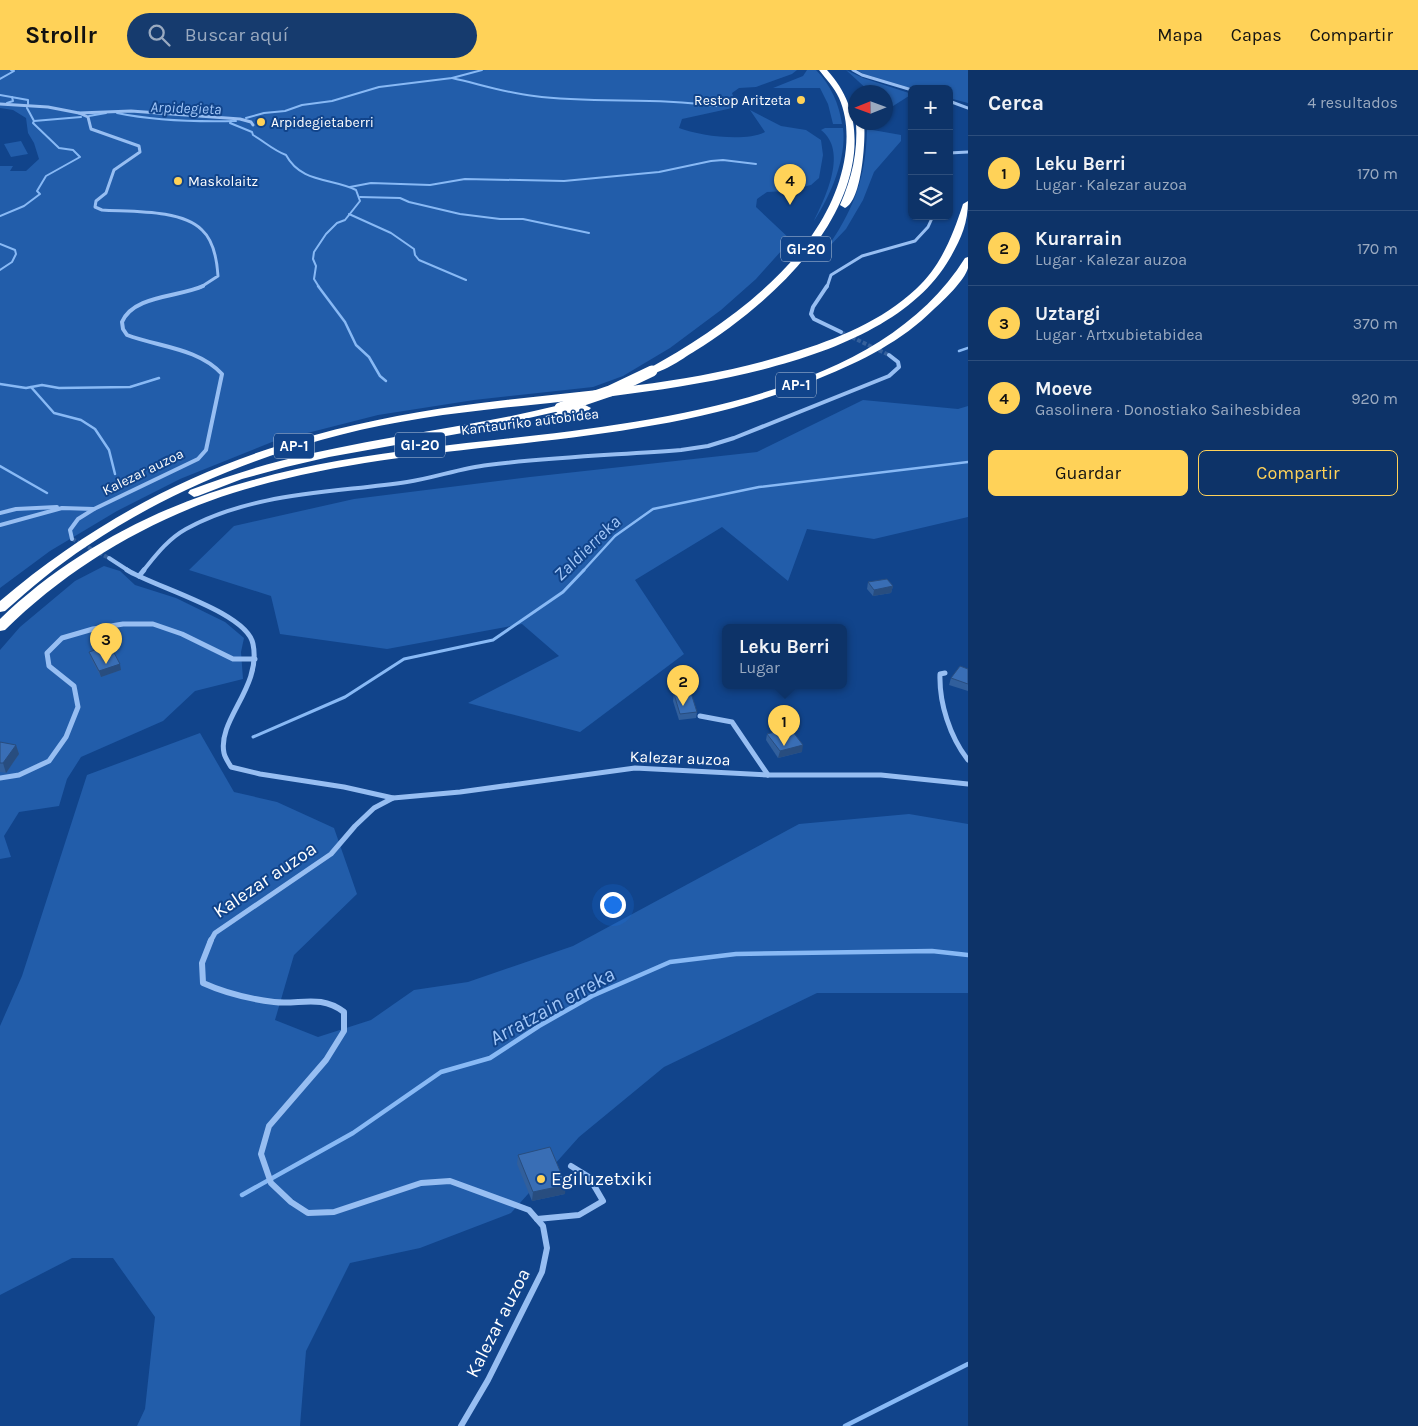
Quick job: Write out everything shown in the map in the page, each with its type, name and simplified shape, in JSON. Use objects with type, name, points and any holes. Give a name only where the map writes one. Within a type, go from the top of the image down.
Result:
[{"type":"highway","name":"GI-20","points":[[44,570],[157,509],[198,491],[238,477],[296,461],[482,427],[560,408],[610,391],[652,371],[704,341],[768,290],[808,246],[831,210],[842,188],[852,136],[848,109],[843,97],[823,70]]},
{"type":"highway","points":[[832,70],[848,91]]},
{"type":"highway","name":"GI-20","points":[[256,482],[338,460],[467,438],[551,418],[619,396],[665,374],[706,350],[752,316],[810,260],[841,213],[858,175],[861,130]]},
{"type":"highway","name":"Kantauriko autobidea","points":[[0,608],[44,570],[112,523],[151,502],[232,466],[289,447],[368,425],[428,414],[660,387],[729,375],[792,358],[849,337],[884,318],[922,289],[942,266],[954,243],[968,204]]},
{"type":"highway","name":"Kantauriko autobidea","points":[[0,627],[56,578],[131,532],[192,504],[256,482],[378,458],[585,432],[683,417],[757,398],[812,379],[877,348],[908,327],[941,296],[964,268],[968,260]]},
{"type":"street","points":[[853,70],[862,75],[908,89]]},
{"type":"street","points":[[953,102],[968,108]]},
{"type":"street","points":[[0,104],[48,107],[79,113],[108,111],[147,112],[240,119],[248,120],[253,125]]},
{"type":"street","name":"Kalezar auzoa","points":[[72,539],[70,530],[78,519],[94,509],[183,468],[198,459],[206,450],[222,374],[216,365],[204,358],[146,342],[126,334],[122,327],[122,320],[139,305],[199,288],[212,282],[218,276],[214,250],[206,234],[195,224],[172,217],[111,211],[95,207],[96,201],[106,192],[108,178],[113,170],[136,156],[140,152],[139,146],[91,129],[88,118],[79,113]]},
{"type":"street","points":[[953,153],[968,152]]},
{"type":"street","points":[[842,332],[814,319],[811,314],[813,307],[826,290],[831,275],[862,256],[915,241],[928,228],[931,220]]},
{"type":"street","points":[[139,576],[166,543],[185,529],[220,513],[255,503],[300,495],[408,482],[487,465],[682,450],[708,446],[734,438],[889,376],[899,367],[898,362],[889,355]]},
{"type":"street","name":"Kalezar auzoa","points":[[0,525],[62,508]]},
{"type":"street","name":"Kalezar auzoa","points":[[0,513],[16,509],[94,509]]},
{"type":"street","name":"Kalezar auzoa","points":[[109,558],[139,576],[194,599],[240,625],[253,640],[255,659],[249,687],[225,735],[224,754],[232,767],[260,774],[344,787],[393,798],[460,792],[635,768],[768,775],[881,775],[968,784]]},
{"type":"street","points":[[0,778],[19,775],[49,761],[66,737],[78,707],[74,686],[49,666],[47,653],[62,638],[93,628],[123,624],[153,624],[182,634],[233,659],[255,659]]},
{"type":"street","points":[[945,673],[940,674],[939,682],[946,711],[954,736],[968,760]]},
{"type":"street","points":[[700,716],[732,722],[768,775]]},
{"type":"street","name":"Kalezar auzoa","points":[[393,798],[374,808],[355,826],[331,854],[216,933],[205,950],[200,968],[203,983],[215,990],[281,1003],[314,1000],[335,1003],[344,1012],[344,1032],[326,1060],[269,1126],[261,1154],[271,1183],[290,1202],[308,1212],[334,1212],[421,1183],[450,1181],[529,1210],[543,1226],[547,1248],[542,1272],[488,1380],[461,1426]]},
{"type":"street","points":[[537,1218],[579,1215],[603,1201],[589,1178],[571,1166]]},
{"type":"shaded area","points":[[0,70],[797,70],[792,74],[756,87],[739,88],[732,93],[737,107],[682,119],[679,128],[722,137],[746,137],[765,132],[750,110],[781,126],[806,130],[821,140],[823,155],[819,178],[811,185],[786,191],[767,192],[757,199],[756,207],[791,240],[756,279],[721,310],[670,348],[623,376],[593,387],[474,400],[378,415],[272,442],[180,479],[117,511],[50,551],[0,588],[0,166],[13,166],[10,171],[26,171],[39,159],[34,143],[28,133],[26,118],[13,110],[0,108]]},
{"type":"shaded area","points":[[807,70],[816,70],[830,88],[839,109],[842,124],[833,124],[828,104],[820,88],[773,88],[803,76]]},
{"type":"shaded area","points":[[846,70],[884,85],[862,85]]},
{"type":"shaded area","points":[[857,70],[968,70],[968,103],[953,99],[953,85],[908,85],[908,87],[864,74]]},
{"type":"shaded area","points":[[893,88],[908,93],[908,97],[893,106]]},
{"type":"shaded area","points":[[825,128],[843,128],[844,140],[836,177],[826,201],[814,221],[829,187],[834,161],[829,139],[821,130]]},
{"type":"shaded area","points":[[867,130],[901,135],[901,141],[874,172],[863,200],[846,229],[825,251],[843,222],[856,194],[861,179]]},
{"type":"shaded area","points":[[21,141],[28,154],[11,157],[4,144]]},
{"type":"shaded area","points":[[863,400],[958,409],[968,406],[968,517],[874,539],[807,529],[788,581],[722,527],[635,580],[684,654],[580,732],[468,703],[559,656],[522,624],[387,649],[280,634],[271,596],[189,570],[234,526],[354,499],[757,452]]},
{"type":"shaded area","points":[[104,566],[120,571],[135,585],[176,598],[225,622],[244,638],[241,652],[243,679],[195,691],[163,721],[81,757],[67,779],[59,806],[19,812],[4,836],[11,857],[0,859],[0,650],[20,627],[75,581]]},
{"type":"shaded area","points":[[200,733],[234,792],[277,802],[334,828],[357,894],[294,955],[275,1020],[318,1037],[371,1020],[414,990],[468,982],[573,946],[799,824],[909,814],[968,824],[968,993],[817,993],[664,1067],[579,1137],[511,1213],[420,1248],[350,1263],[306,1351],[300,1426],[137,1426],[145,1409],[155,1317],[113,1258],[72,1258],[0,1295],[0,1026],[22,976],[87,775]]},
{"type":"building","points":[[887,579],[893,586],[874,590],[868,582]]},
{"type":"building","points":[[110,645],[120,664],[99,671],[89,652]]},
{"type":"building","points":[[960,666],[968,669],[968,684],[951,678]]},
{"type":"building","points":[[691,693],[697,712],[680,714],[674,694]]},
{"type":"building","points":[[790,728],[803,745],[780,751],[767,734]]},
{"type":"building","points":[[0,742],[16,745],[3,763],[0,763]]},
{"type":"building","name":"Egiluzetxiki","points":[[550,1147],[566,1185],[533,1192],[518,1155]]},
{"type":"waterway","points":[[0,79],[14,71],[11,70]]},
{"type":"waterway","points":[[452,78],[482,70]]},
{"type":"waterway","points":[[246,118],[264,113],[285,111],[302,105],[332,101],[379,87],[452,78]]},
{"type":"waterway","points":[[452,78],[524,95],[579,100],[671,102],[716,106]]},
{"type":"waterway","points":[[0,95],[12,97]]},
{"type":"waterway","points":[[7,103],[13,101],[12,97]]},
{"type":"waterway","points":[[12,97],[28,100],[28,104]]},
{"type":"waterway","points":[[27,108],[34,121]]},
{"type":"waterway","name":"Arpidegieta","points":[[89,116],[106,113]]},
{"type":"waterway","name":"Arpidegieta","points":[[117,113],[146,118],[231,121]]},
{"type":"waterway","name":"Arpidegieta","points":[[34,121],[81,117]]},
{"type":"waterway","points":[[0,216],[24,206],[40,194],[37,191],[46,176],[80,157],[73,150],[59,148],[33,123],[34,121]]},
{"type":"waterway","name":"Arpidegieta","points":[[231,121],[236,121]]},
{"type":"waterway","name":"Arpidegieta","points":[[231,121],[230,123],[252,132],[253,135],[286,155],[300,171],[317,179],[356,190],[360,201],[350,214]]},
{"type":"waterway","points":[[350,187],[371,183],[430,185],[465,179],[564,181],[659,172],[711,161],[723,160],[756,164]]},
{"type":"waterway","points":[[360,197],[400,198],[409,202],[460,214],[500,219],[523,219],[589,233]]},
{"type":"waterway","points":[[319,287],[314,279],[316,266],[313,259],[314,252],[326,234],[350,214]]},
{"type":"waterway","points":[[350,214],[391,233],[414,249],[415,255],[419,260],[466,280]]},
{"type":"waterway","points":[[0,244],[15,250],[16,254],[12,262],[0,270]]},
{"type":"waterway","points":[[318,286],[345,322],[356,345],[369,357],[380,376],[386,381]]},
{"type":"waterway","points":[[959,351],[968,348]]},
{"type":"waterway","points":[[31,387],[42,385],[59,388],[130,387],[159,378]]},
{"type":"waterway","points":[[0,384],[31,387]]},
{"type":"waterway","points":[[31,387],[54,413],[81,420],[95,429],[109,450],[115,474]]},
{"type":"waterway","name":"Zaldierreka","points":[[583,571],[615,536],[653,509],[759,487],[968,462]]},
{"type":"waterway","points":[[0,466],[47,493]]},
{"type":"waterway","name":"Zaldierreka","points":[[253,737],[345,697],[404,659],[493,640],[563,592],[584,570]]},
{"type":"waterway","name":"Arratzain erreka","points":[[242,1195],[353,1133],[441,1072],[490,1058],[539,1026],[592,996],[670,962],[736,954],[932,951],[968,955]]},
{"type":"waterway","name":"Arratzain erreka","points":[[845,1426],[968,1364]]},
{"type":"tunnel","points":[[841,332],[889,355]]},
{"type":"tunnel","points":[[72,539],[109,558]]},
{"type":"place","name":"Restop Aritzeta","points":[[801,100]]},
{"type":"place","name":"Arpidegietaberri","points":[[261,122]]},
{"type":"place","name":"Maskolaitz","points":[[178,181]]},
{"type":"place","name":"Moeve","points":[[790,205]]},
{"type":"place","name":"Uztargi","points":[[106,664]]},
{"type":"place","name":"Kurarrain","points":[[683,706]]},
{"type":"place","name":"Leku Berri","points":[[784,746]]},
{"type":"place","name":"Egiluzetxiki","points":[[541,1179]]}]
